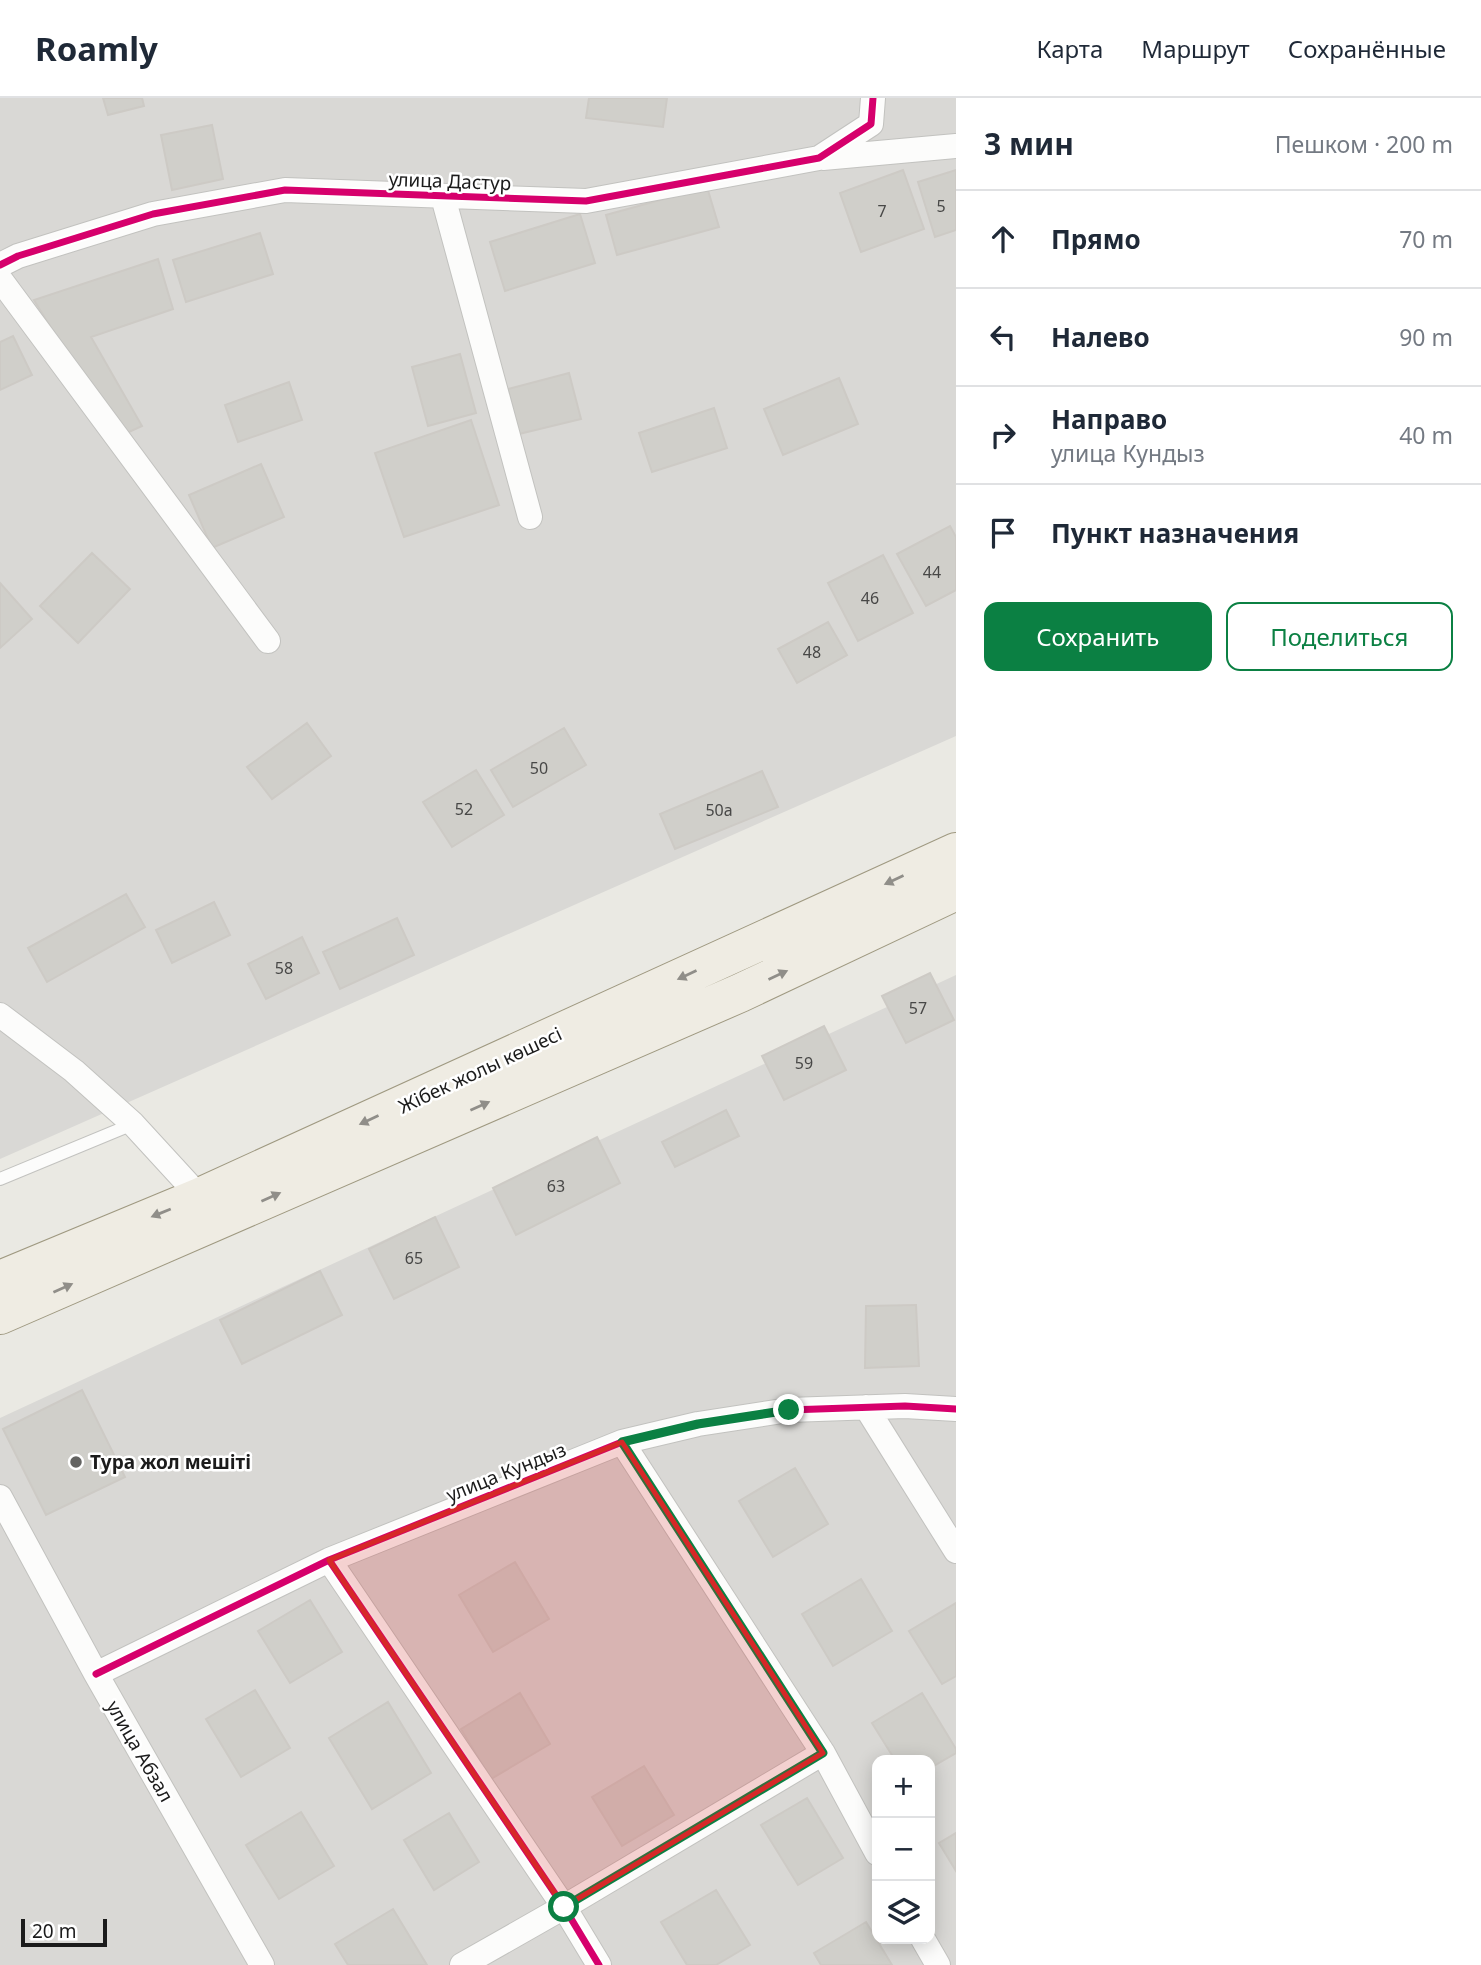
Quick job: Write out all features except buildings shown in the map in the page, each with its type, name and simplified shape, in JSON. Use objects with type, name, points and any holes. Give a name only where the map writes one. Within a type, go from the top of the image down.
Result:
[{"type":"main road","name":"Жібек жолы көшесі","points":[[0,1315],[208,1209],[956,852]]},
{"type":"main road","name":"Жібек жолы көшесі","points":[[0,1280],[208,1209],[740,993],[956,891]]},
{"type":"street","name":"улица Дастур","points":[[819,158],[871,124],[873,98]]},
{"type":"street","name":"улица Дастур","points":[[0,265],[18,256],[153,214],[285,190],[586,201],[819,158],[956,146]]},
{"type":"street","points":[[443,197],[530,517]]},
{"type":"street","points":[[0,279],[268,641]]},
{"type":"street","points":[[0,1015],[74,1071],[133,1124],[208,1209]]},
{"type":"street","name":"улица Кундыз","points":[[96,1674],[329,1560],[622,1442],[698,1424],[789,1410],[905,1406],[956,1409]]},
{"type":"street","points":[[866,1407],[956,1551]]},
{"type":"street","points":[[622,1442],[823,1753],[872,1844]]},
{"type":"street","name":"улица Абзал","points":[[0,1497],[96,1674],[262,1965]]},
{"type":"street","points":[[329,1560],[564,1907],[599,1965]]},
{"type":"street","points":[[462,1965],[823,1753]]},
{"type":"street","points":[[926,1944],[938,1965]]},
{"type":"lane","points":[[0,1179],[133,1124]]},
{"type":"highlighted area","points":[[622,1442],[823,1753],[564,1907],[329,1560]]},
{"type":"shaded area","points":[[0,98],[956,98],[956,736],[0,1159]]},
{"type":"shaded area","points":[[956,975],[956,1965],[0,1965],[0,1418]]},
{"type":"cycle path","points":[[0,265],[18,256],[153,214],[285,190],[586,201],[819,158],[871,124],[873,98]]},
{"type":"cycle path","points":[[96,1674],[329,1560],[622,1442],[698,1424],[789,1410],[905,1406],[956,1409]]},
{"type":"cycle path","points":[[329,1560],[564,1907],[599,1965]]},
{"type":"place","name":"Тура жол мешіті","points":[[76,1462]]},
{"type":"route","points":[[564,1907],[823,1753],[622,1442],[698,1424],[789,1410]]}]
